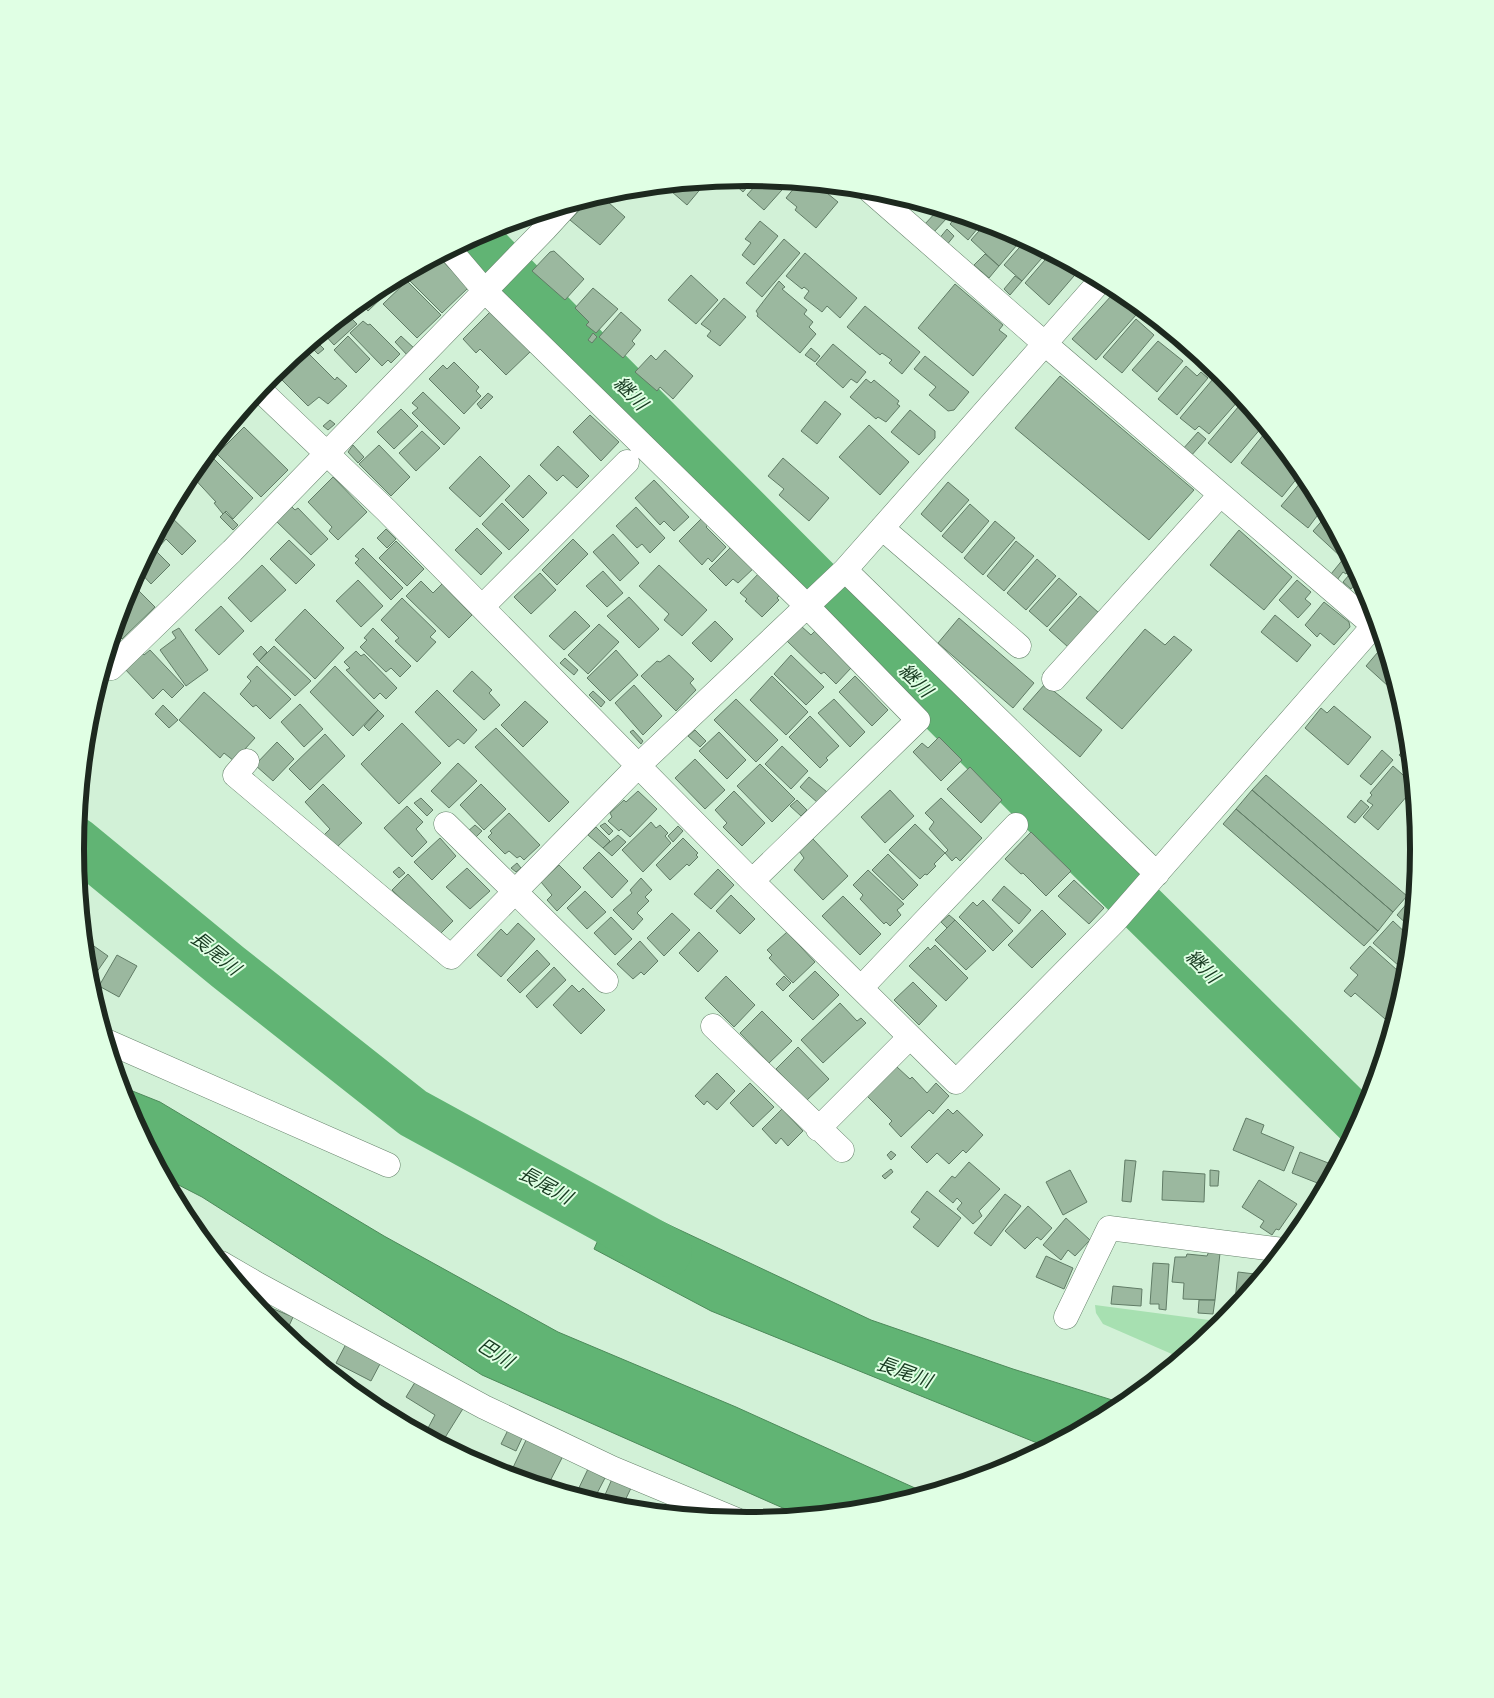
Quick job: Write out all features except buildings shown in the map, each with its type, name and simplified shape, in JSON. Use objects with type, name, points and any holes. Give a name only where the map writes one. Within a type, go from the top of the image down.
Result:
[{"type":"street","points":[[879,199],[1220,495],[1369,619]]},
{"type":"street","points":[[109,667],[232,551],[518,258],[559,213]]},
{"type":"street","points":[[454,254],[485,291],[807,606],[918,720],[752,881]]},
{"type":"street","points":[[247,761],[235,775],[451,957],[638,766],[845,570],[1096,286]]},
{"type":"street","points":[[264,394],[386,510],[752,881],[956,1082],[1115,921],[1372,628]]},
{"type":"street","points":[[482,607],[627,462]]},
{"type":"street","points":[[1054,680],[1220,495]]},
{"type":"street","points":[[882,528],[1019,646]]},
{"type":"street","points":[[845,570],[1157,874]]},
{"type":"street","points":[[446,824],[606,980]]},
{"type":"street","points":[[861,988],[1016,825]]},
{"type":"street","points":[[713,1026],[842,1150]]},
{"type":"street","points":[[818,1129],[910,1037]]},
{"type":"street","points":[[113,1044],[388,1165]]},
{"type":"street","points":[[1066,1317],[1109,1228],[1276,1249]]},
{"type":"street","points":[[237,1272],[484,1407],[612,1468],[716,1511]]},
{"type":"shaded area","points":[[1095,1305],[1213,1321],[1175,1355],[1103,1324],[1096,1313]]},
{"type":"water","name":"巴川","points":[[129,1090],[160,1102],[384,1236],[558,1332],[736,1407],[919,1490],[834,1507],[790,1511],[482,1375],[202,1197],[174,1183],[152,1142]]},
{"type":"water","points":[[616,1200],[871,1320],[1013,1369],[1114,1401],[1079,1423],[1040,1444],[711,1311],[594,1249]]},
{"type":"waterway","name":"継川","points":[[479,242],[1072,839],[1354,1117]]},
{"type":"waterway","name":"長尾川","points":[[84,849],[228,967],[413,1113],[667,1252]]}]
